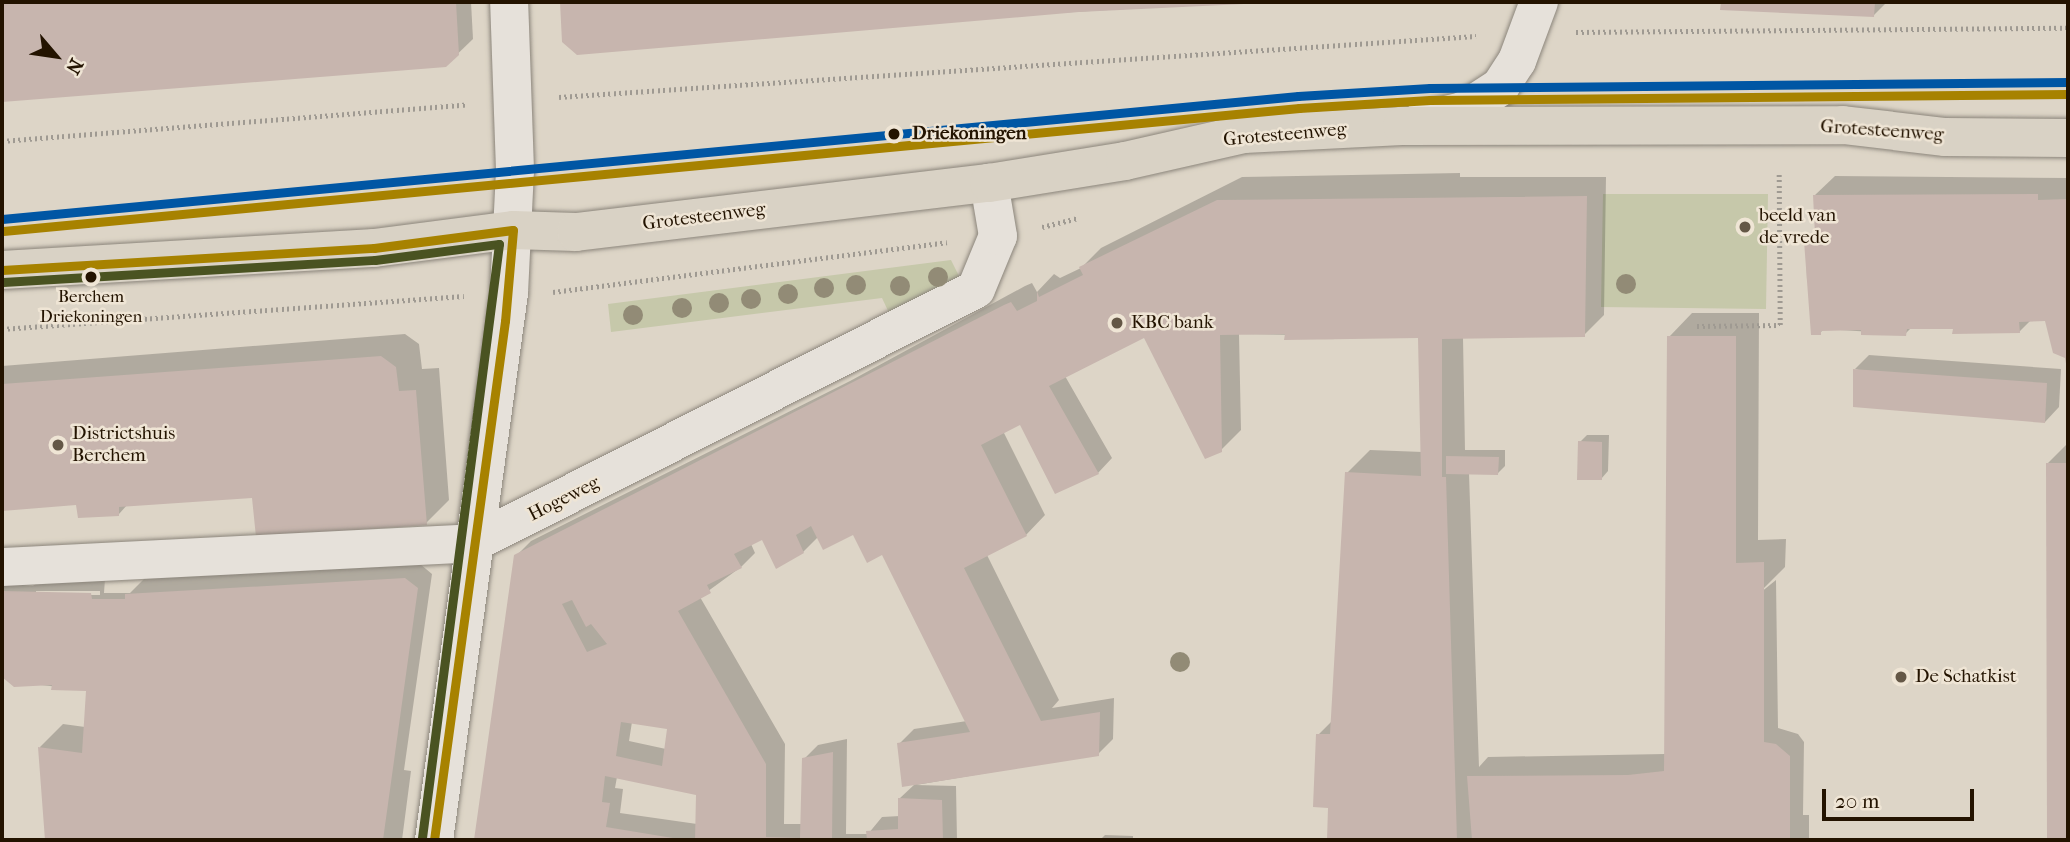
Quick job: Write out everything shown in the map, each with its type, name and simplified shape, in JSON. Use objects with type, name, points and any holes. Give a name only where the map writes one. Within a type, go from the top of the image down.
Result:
[{"type":"main road","name":"Grotesteenweg","points":[[2,270],[374,248],[513,230],[576,232],[989,183],[1125,161],[1244,134],[1402,126],[1843,125],[1945,136],[2068,138]]},
{"type":"street","points":[[434,840],[472,543],[509,293],[513,230],[509,2]]},
{"type":"street","name":"Grotesteenweg","points":[[1402,126],[1462,111],[1500,87],[1534,17]]},
{"type":"street","points":[[989,183],[998,236]]},
{"type":"street","name":"Hogeweg","points":[[2,567],[472,543],[976,289],[998,236]]},
{"type":"path","points":[[2,141],[1534,17],[2068,28]]},
{"type":"path","points":[[1765,173],[1793,173]]},
{"type":"path","points":[[1697,326],[1780,326],[1779,173]]},
{"type":"path","points":[[2,329],[509,293],[557,292],[998,236],[1081,217]]},
{"type":"green space","points":[[1603,194],[1768,194],[1766,309],[1601,307]]},
{"type":"green space","points":[[951,260],[962,282],[890,315],[882,298],[611,332],[608,304]]},
{"type":"building","points":[[2,2],[456,2],[459,55],[446,67],[2,102]]},
{"type":"building","points":[[560,2],[1244,4],[1079,12],[577,55],[562,42]]},
{"type":"building","points":[[1721,2],[1875,2],[1874,17],[1720,10]]},
{"type":"building","points":[[2038,194],[2038,200],[2068,199],[2068,375],[2065,358],[2053,353],[2045,321],[2019,322],[2020,333],[1952,334],[1953,329],[1907,329],[1906,336],[1861,335],[1861,330],[1821,331],[1821,335],[1811,335],[1804,241],[1815,235],[1813,195]]},
{"type":"building","points":[[1587,196],[1585,337],[1442,339],[1442,477],[1446,477],[1457,840],[1327,840],[1328,808],[1313,807],[1316,734],[1330,734],[1345,472],[1421,476],[1418,338],[1284,340],[1285,334],[1220,335],[1222,452],[1205,459],[1144,338],[1049,386],[1099,474],[1055,494],[1020,425],[981,445],[1027,536],[964,568],[1041,721],[1100,712],[1099,756],[902,787],[897,743],[970,732],[882,555],[867,563],[853,535],[823,550],[811,526],[796,535],[804,553],[776,569],[762,540],[734,554],[742,568],[707,585],[711,593],[678,611],[766,764],[766,837],[800,838],[802,758],[833,752],[832,840],[695,840],[696,795],[605,776],[602,802],[610,803],[606,827],[685,840],[474,840],[514,555],[1004,305],[1011,302],[1017,311],[1037,301],[1037,291],[1039,297],[1083,275],[1079,267],[1217,200]],"holes":[[[572,600],[586,627],[591,624],[607,644],[587,652],[562,604]],[[621,722],[667,729],[662,766],[616,756]]]},
{"type":"building","points":[[1667,336],[1736,336],[1736,563],[1764,562],[1764,742],[1776,744],[1790,756],[1790,840],[1472,840],[1467,776],[1628,775],[1664,771]]},
{"type":"building","points":[[381,356],[396,367],[399,391],[416,390],[427,525],[256,537],[252,498],[119,507],[119,516],[78,518],[76,505],[2,511],[2,384]]},
{"type":"building","points":[[1853,369],[2047,383],[2045,423],[1853,407]]},
{"type":"building","points":[[1578,441],[1602,442],[1602,480],[1577,480]]},
{"type":"building","points":[[1446,456],[1499,457],[1498,475],[1446,474]]},
{"type":"building","points":[[2046,463],[2068,463],[2068,840],[2047,840]]},
{"type":"building","points":[[405,578],[418,588],[383,840],[45,840],[38,747],[82,753],[86,691],[51,690],[52,685],[14,687],[2,677],[2,591],[91,593],[92,599],[125,599],[125,594]]},
{"type":"building","points":[[898,798],[942,800],[943,840],[867,840],[866,831],[898,829]]},
{"type":"transit line","points":[[2,219],[1298,96],[1430,88],[2068,82]]},
{"type":"transit line","points":[[3,231],[1299,108],[1430,100],[2068,94]]},
{"type":"transit line","points":[[2,270],[374,248],[513,230],[505,321],[434,840]]},
{"type":"transit line","points":[[3,282],[375,260],[499,244],[422,838]]},
{"type":"place","name":"Driekoningen","points":[[894,134]]},
{"type":"place","name":"beeld van de vrede","points":[[1745,227]]},
{"type":"place","name":"Berchem Driekoningen","points":[[91,277]]},
{"type":"place","name":"KBC bank","points":[[1117,323]]},
{"type":"place","name":"Districtshuis Berchem","points":[[58,445]]},
{"type":"place","name":"De Schatkist","points":[[1901,677]]}]
